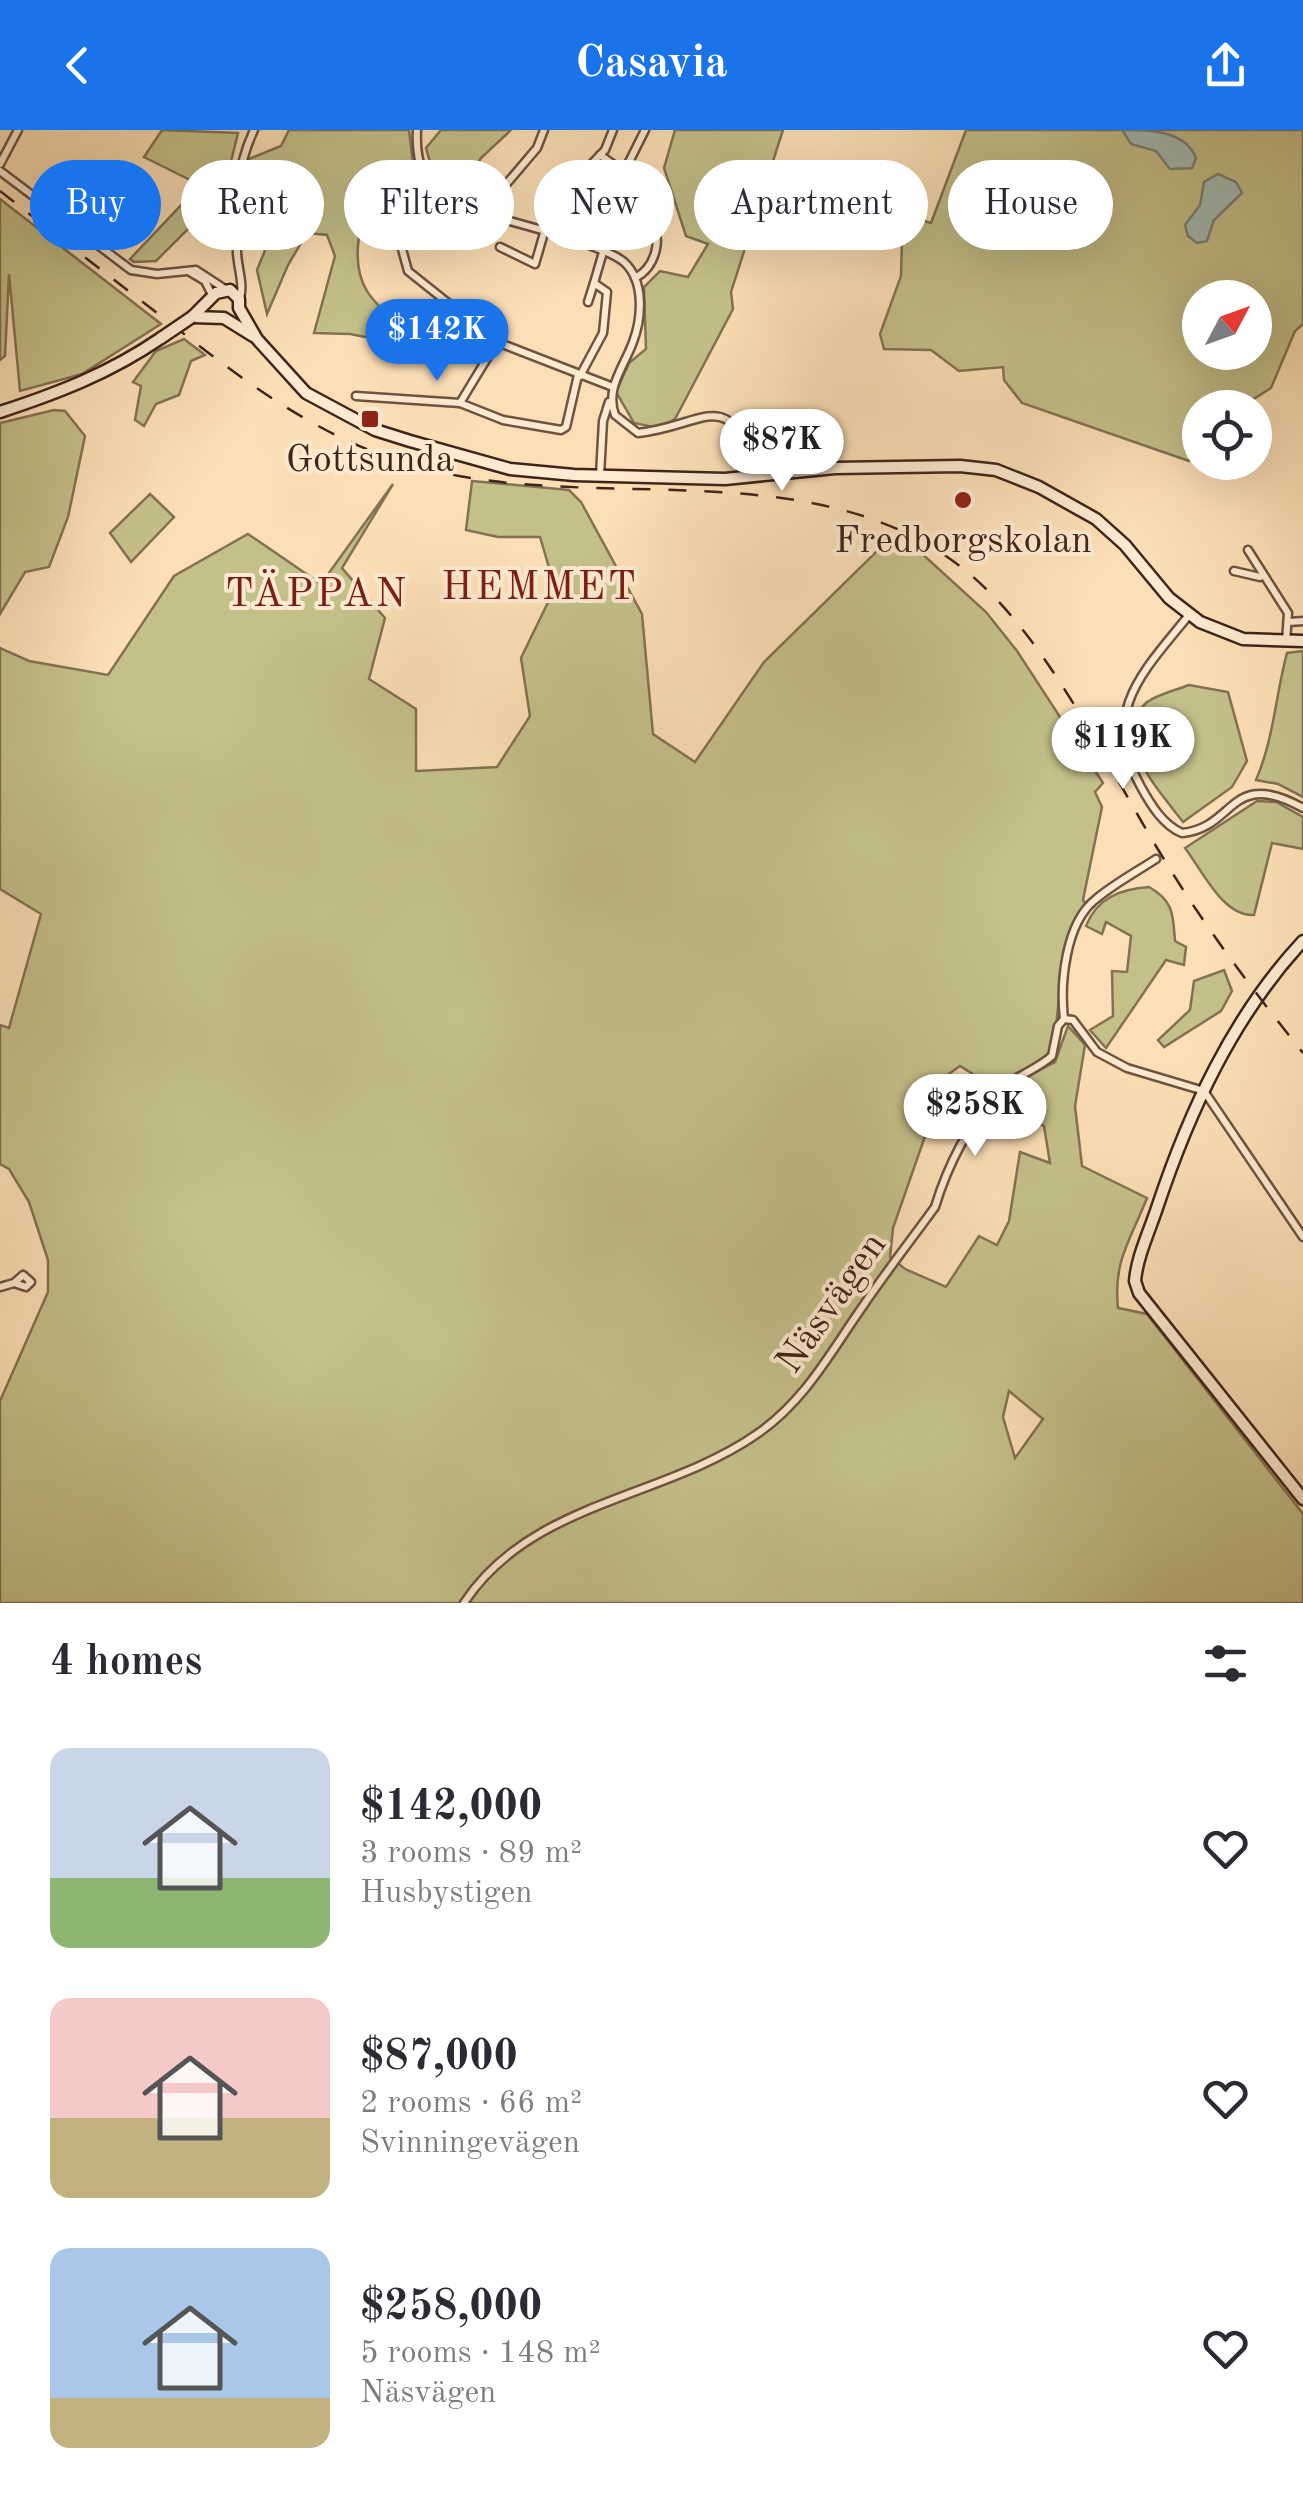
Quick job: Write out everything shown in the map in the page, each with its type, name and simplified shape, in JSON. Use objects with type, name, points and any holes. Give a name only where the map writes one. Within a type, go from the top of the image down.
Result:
[{"type":"main road","points":[[218,292],[239,306],[257,340]]},
{"type":"main road","points":[[0,412],[67,390],[116,366],[192,317],[218,292]]},
{"type":"main road","points":[[218,292],[212,308],[257,340],[306,393],[375,430],[510,469],[600,476],[752,478],[884,466],[960,466],[1004,472],[1096,519],[1189,615],[1234,637],[1303,641]]},
{"type":"main road","points":[[192,317],[234,316],[239,306]]},
{"type":"main road","points":[[1303,941],[1248,1012],[1179,1141],[1135,1281],[1139,1293],[1303,1498]]},
{"type":"street","points":[[18,130],[0,167],[131,270],[156,274],[204,272],[218,292]]},
{"type":"street","points":[[239,306],[243,286],[235,202],[244,151],[254,130]]},
{"type":"street","points":[[417,130],[419,160]]},
{"type":"street","points":[[514,174],[537,148],[544,130]]},
{"type":"street","points":[[595,160],[613,130]]},
{"type":"street","points":[[630,160],[645,130]]},
{"type":"street","points":[[600,155],[607,160]]},
{"type":"street","points":[[402,250],[406,267],[496,342],[612,392],[621,423],[638,433],[706,415],[732,421],[740,433],[752,478]]},
{"type":"street","points":[[506,250],[534,264],[539,250]]},
{"type":"street","points":[[599,250],[624,262],[635,278],[638,328],[604,421],[600,476]]},
{"type":"street","points":[[635,278],[649,266],[655,250]]},
{"type":"street","points":[[588,302],[604,252]]},
{"type":"street","points":[[188,271],[218,292]]},
{"type":"street","points":[[218,292],[240,275]]},
{"type":"street","points":[[356,396],[460,403],[503,420],[561,430],[566,427],[579,376],[606,324],[606,290],[594,284]]},
{"type":"street","points":[[460,403],[496,342]]},
{"type":"street","points":[[1248,550],[1264,581],[1285,607],[1290,622],[1286,643]]},
{"type":"street","points":[[1234,571],[1254,574],[1264,581]]},
{"type":"street","points":[[1189,615],[1152,660],[1129,696],[1124,713],[1124,748],[1143,790],[1164,820],[1182,834],[1200,827],[1246,796],[1272,794],[1303,808]]},
{"type":"street","points":[[1290,622],[1303,621]]},
{"type":"street","points":[[1156,859],[1093,901],[1085,913],[1066,961],[1064,1019],[1072,1020],[1098,1052],[1127,1068],[1204,1092],[1303,1237]]},
{"type":"street","name":"Näsvägen","points":[[464,1603],[502,1560],[533,1537],[562,1520],[725,1454],[759,1433],[806,1392],[935,1207],[951,1166],[977,1122],[998,1092],[1052,1056],[1058,1026],[1064,1019]]},
{"type":"street","points":[[0,1287],[14,1284]]},
{"type":"shaded area","points":[[162,130],[238,133],[231,160],[181,160],[181,176],[161,166],[161,160],[144,157]]},
{"type":"shaded area","points":[[289,130],[409,130],[413,160],[344,160],[344,250],[358,250],[367,291],[394,321],[432,306],[396,343],[350,334],[314,333],[335,256],[324,235],[324,160],[246,160],[281,146]]},
{"type":"shaded area","points":[[441,130],[511,130],[480,160],[429,160],[426,148]]},
{"type":"shaded area","points":[[675,130],[783,130],[773,160],[694,160],[694,239],[686,236],[674,199],[674,160],[666,160]]},
{"type":"shaded area","points":[[966,130],[1303,130],[1303,324],[1295,331],[1268,390],[1182,390],[1182,459],[1022,403],[1004,380],[1003,367],[959,371],[931,350],[884,349],[880,334],[901,276],[902,250],[928,250],[928,222],[931,223],[948,178],[948,250],[1113,250],[1113,160],[955,160]]},
{"type":"shaded area","points":[[0,199],[30,222],[30,250],[66,250],[161,324],[82,374],[20,391],[9,274],[5,356],[0,360]]},
{"type":"shaded area","points":[[181,205],[181,236],[156,261],[130,259],[139,250],[161,250],[161,226]]},
{"type":"shaded area","points":[[265,250],[297,250],[267,314],[257,270]]},
{"type":"shaded area","points":[[704,250],[744,250],[731,292],[733,309],[675,419],[658,428],[634,423],[616,392],[629,363],[646,349],[644,287],[660,271],[688,277]]},
{"type":"shaded area","points":[[184,339],[205,355],[191,361],[179,395],[156,404],[144,426],[135,420],[141,386],[133,382],[156,351]]},
{"type":"shaded area","points":[[65,411],[85,436],[68,517],[49,567],[25,572],[0,614],[0,423]]},
{"type":"shaded area","points":[[472,481],[569,490],[581,502],[642,614],[653,734],[695,762],[764,662],[877,551],[908,541],[986,612],[1017,651],[1103,783],[1095,792],[1102,807],[1083,900],[1086,904],[1064,949],[1054,1046],[1044,1059],[992,1086],[960,1066],[946,1076],[893,1228],[890,1257],[905,1269],[946,1287],[979,1236],[997,1245],[1009,1221],[1020,1152],[1050,1163],[1044,1126],[997,1102],[1018,1081],[1055,1062],[1068,1026],[1085,1045],[1075,1106],[1082,1166],[1147,1198],[1120,1264],[1118,1308],[1147,1314],[1303,1514],[1303,1603],[0,1603],[0,1401],[48,1292],[48,1260],[29,1202],[9,1169],[0,1164],[0,1025],[9,1028],[41,914],[0,889],[0,648],[29,661],[108,675],[174,576],[248,534],[321,584],[393,484],[342,568],[385,618],[369,679],[416,709],[416,771],[497,767],[530,716],[521,658],[555,588],[540,537],[498,537],[466,530]],"holes":[[[1009,1391],[1043,1419],[1015,1458],[1003,1417]]]},
{"type":"shaded area","points":[[150,494],[174,517],[131,562],[110,533]]},
{"type":"shaded area","points":[[1303,651],[1303,797],[1278,784],[1256,780],[1271,733],[1287,653]]},
{"type":"shaded area","points":[[1189,685],[1228,692],[1247,761],[1232,787],[1183,822],[1143,766],[1133,733],[1135,718],[1145,704]]},
{"type":"shaded area","points":[[1257,801],[1276,802],[1303,817],[1303,849],[1272,843],[1254,915],[1243,914],[1223,900],[1185,848]]},
{"type":"shaded area","points":[[1149,887],[1171,910],[1175,941],[1186,947],[1184,965],[1166,960],[1106,1048],[1090,1030],[1113,1016],[1112,971],[1127,972],[1131,936],[1106,922],[1102,934],[1086,926],[1096,908],[1111,897]]},
{"type":"shaded area","points":[[1224,970],[1232,991],[1221,1011],[1164,1047],[1158,1040],[1190,1010],[1194,981]]},
{"type":"water","points":[[1122,130],[1155,131],[1175,137],[1196,158],[1192,168],[1170,169],[1156,151],[1131,144]]},
{"type":"water","points":[[1218,174],[1236,182],[1242,193],[1214,220],[1207,241],[1197,243],[1188,236],[1185,225],[1200,205],[1204,182]]},
{"type":"railway","points":[[0,191],[258,389],[357,445],[431,470],[497,482],[703,491],[836,508],[899,530],[957,564],[989,591],[1046,661],[1195,907],[1303,1053]]},
{"type":"place","name":"Gottsunda","points":[[370,419]]},
{"type":"place","name":"Fredborgskolan","points":[[963,500]]},
{"type":"district","name":"HEMMET","points":[[540,585]]},
{"type":"district","name":"TÄPPAN","points":[[317,592]]}]
